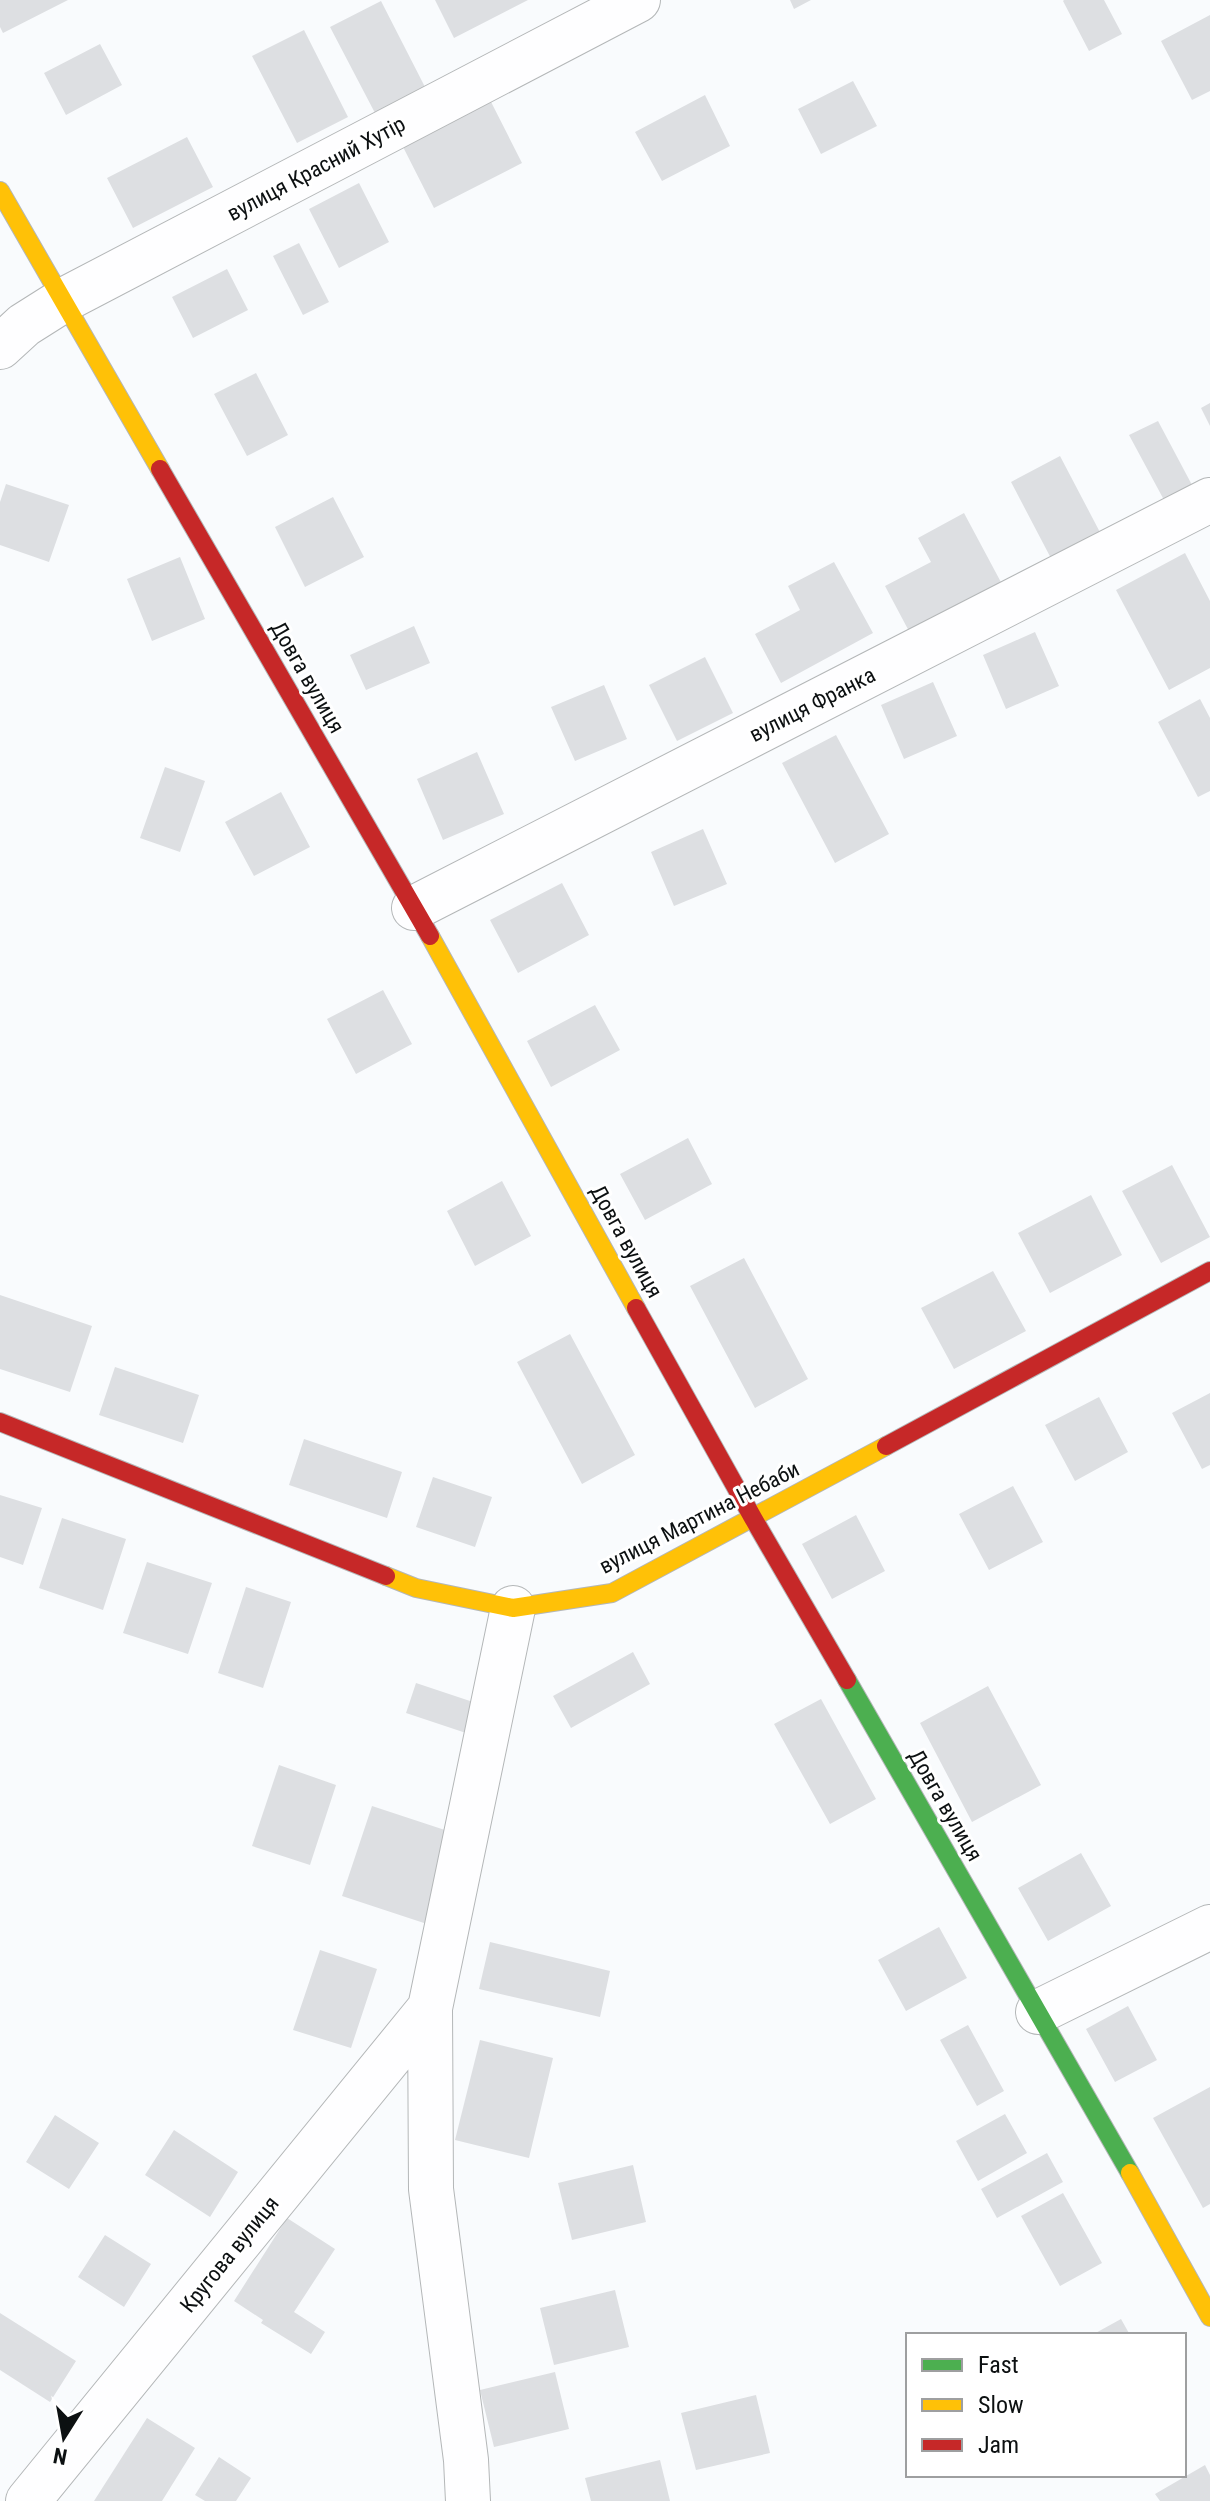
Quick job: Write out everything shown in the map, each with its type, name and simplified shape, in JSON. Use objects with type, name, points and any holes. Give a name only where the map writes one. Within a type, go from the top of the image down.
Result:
[{"type":"street","name":"вулиця Красний Хутір","points":[[0,347],[24,325],[62,301],[638,0]]},
{"type":"street","name":"Довга вулиця","points":[[0,191],[414,908],[753,1518],[1210,2317]]},
{"type":"street","name":"вулиця Франка","points":[[414,908],[1210,500]]},
{"type":"street","name":"вулиця Мартина Небаби","points":[[0,1422],[416,1588],[513,1608],[612,1593],[1210,1271]]},
{"type":"street","name":"Кругова вулиця","points":[[468,2501],[464,2445],[431,2189],[430,2008],[513,1608]]},
{"type":"street","points":[[1038,2012],[1210,1927]]},
{"type":"street","name":"Кругова вулиця","points":[[28,2501],[430,2008]]},
{"type":"building","points":[[0,0],[68,0],[3,33],[0,27]]},
{"type":"building","points":[[435,0],[528,0],[454,38]]},
{"type":"building","points":[[790,0],[811,0],[794,9]]},
{"type":"building","points":[[1064,0],[1104,0],[1122,34],[1089,51]]},
{"type":"building","points":[[381,1],[425,87],[375,113],[330,27]]},
{"type":"building","points":[[1210,15],[1210,91],[1192,100],[1161,41]]},
{"type":"building","points":[[304,30],[348,117],[297,143],[252,56]]},
{"type":"building","points":[[100,44],[122,85],[66,115],[44,73]]},
{"type":"building","points":[[853,81],[877,126],[821,154],[798,109]]},
{"type":"building","points":[[487,94],[522,163],[434,208],[399,139]]},
{"type":"building","points":[[705,95],[730,146],[662,181],[635,132]]},
{"type":"building","points":[[187,137],[213,187],[133,228],[107,178]]},
{"type":"building","points":[[359,183],[389,242],[339,268],[309,209]]},
{"type":"building","points":[[299,243],[329,302],[303,315],[273,256]]},
{"type":"building","points":[[227,269],[248,310],[193,338],[172,297]]},
{"type":"building","points":[[256,373],[288,435],[247,456],[214,394]]},
{"type":"building","points":[[1210,403],[1210,426],[1201,408]]},
{"type":"building","points":[[1158,421],[1192,485],[1164,500],[1129,435]]},
{"type":"building","points":[[1060,456],[1103,538],[1054,564],[1011,482]]},
{"type":"building","points":[[6,484],[69,505],[49,562],[0,545],[0,502]]},
{"type":"building","points":[[333,497],[364,557],[305,587],[275,527]]},
{"type":"building","points":[[964,513],[1003,586],[911,635],[885,586],[931,562],[918,538]]},
{"type":"building","points":[[1185,553],[1210,601],[1210,668],[1169,690],[1116,590]]},
{"type":"building","points":[[180,557],[205,619],[152,641],[127,579]]},
{"type":"building","points":[[834,562],[873,633],[781,683],[755,634],[800,610],[788,586]]},
{"type":"building","points":[[414,626],[430,663],[366,690],[350,655]]},
{"type":"building","points":[[1035,632],[1059,686],[1006,709],[983,655]]},
{"type":"building","points":[[705,657],[733,713],[677,741],[649,685]]},
{"type":"building","points":[[933,682],[957,736],[904,759],[881,705]]},
{"type":"building","points":[[604,685],[627,739],[575,761],[551,707]]},
{"type":"building","points":[[1200,699],[1210,718],[1210,791],[1198,797],[1158,722]]},
{"type":"building","points":[[836,735],[889,834],[835,863],[782,763]]},
{"type":"building","points":[[477,752],[504,814],[443,840],[417,779]]},
{"type":"building","points":[[165,767],[205,781],[180,852],[140,838]]},
{"type":"building","points":[[281,792],[310,847],[254,876],[225,822]]},
{"type":"building","points":[[703,829],[727,884],[674,906],[651,852]]},
{"type":"building","points":[[562,883],[589,935],[518,973],[490,920]]},
{"type":"building","points":[[383,990],[412,1044],[356,1074],[327,1019]]},
{"type":"building","points":[[595,1005],[620,1050],[551,1087],[527,1041]]},
{"type":"building","points":[[688,1138],[712,1184],[645,1220],[620,1174]]},
{"type":"building","points":[[1172,1165],[1210,1237],[1161,1263],[1122,1191]]},
{"type":"building","points":[[502,1181],[531,1236],[475,1266],[447,1211]]},
{"type":"building","points":[[1091,1195],[1122,1255],[1050,1293],[1018,1233]]},
{"type":"building","points":[[744,1258],[808,1379],[755,1408],[690,1286]]},
{"type":"building","points":[[993,1271],[1026,1331],[954,1369],[921,1308]]},
{"type":"building","points":[[0,1295],[92,1326],[70,1392],[0,1369]]},
{"type":"building","points":[[570,1334],[635,1455],[582,1484],[517,1362]]},
{"type":"building","points":[[115,1367],[199,1395],[183,1443],[99,1415]]},
{"type":"building","points":[[1210,1393],[1210,1465],[1202,1469],[1172,1413]]},
{"type":"building","points":[[1099,1397],[1128,1452],[1075,1481],[1045,1425]]},
{"type":"building","points":[[304,1439],[402,1472],[387,1518],[289,1485]]},
{"type":"building","points":[[433,1477],[492,1497],[475,1547],[416,1527]]},
{"type":"building","points":[[1013,1486],[1043,1542],[989,1570],[959,1514]]},
{"type":"building","points":[[0,1495],[42,1508],[23,1565],[0,1557]]},
{"type":"building","points":[[856,1515],[885,1571],[832,1599],[802,1544]]},
{"type":"building","points":[[62,1518],[126,1539],[103,1610],[39,1588]]},
{"type":"building","points":[[147,1562],[212,1583],[188,1654],[123,1633]]},
{"type":"building","points":[[246,1587],[291,1602],[263,1688],[218,1673]]},
{"type":"building","points":[[633,1652],[650,1684],[571,1728],[553,1696]]},
{"type":"building","points":[[416,1683],[482,1705],[472,1735],[406,1713]]},
{"type":"building","points":[[988,1686],[1041,1785],[972,1822],[920,1723]]},
{"type":"building","points":[[821,1699],[876,1799],[830,1824],[774,1724]]},
{"type":"building","points":[[279,1765],[336,1785],[310,1865],[252,1846]]},
{"type":"building","points":[[372,1806],[457,1834],[427,1924],[342,1896]]},
{"type":"building","points":[[1081,1853],[1111,1906],[1048,1941],[1018,1888]]},
{"type":"building","points":[[939,1927],[967,1978],[906,2011],[878,1960]]},
{"type":"building","points":[[490,1942],[610,1971],[600,2017],[479,1989]]},
{"type":"building","points":[[320,1950],[377,1969],[351,2048],[293,2030]]},
{"type":"building","points":[[1128,2006],[1157,2060],[1115,2082],[1086,2029]]},
{"type":"building","points":[[968,2025],[1004,2091],[977,2106],[940,2040]]},
{"type":"building","points":[[480,2040],[553,2058],[529,2158],[455,2140]]},
{"type":"building","points":[[1210,2087],[1210,2204],[1203,2208],[1153,2118]]},
{"type":"building","points":[[1005,2114],[1027,2153],[978,2181],[956,2141]]},
{"type":"building","points":[[55,2115],[99,2143],[69,2189],[26,2162]]},
{"type":"building","points":[[174,2130],[238,2172],[210,2217],[145,2175]]},
{"type":"building","points":[[1047,2153],[1063,2182],[997,2218],[981,2189]]},
{"type":"building","points":[[633,2165],[646,2222],[572,2240],[558,2183]]},
{"type":"building","points":[[1063,2193],[1102,2263],[1060,2286],[1021,2216]]},
{"type":"building","points":[[287,2218],[335,2249],[294,2312],[325,2332],[311,2354],[261,2323],[263,2320],[234,2301]]},
{"type":"building","points":[[105,2235],[151,2264],[124,2307],[78,2277]]},
{"type":"building","points":[[615,2290],[629,2347],[554,2365],[540,2308]]},
{"type":"building","points":[[0,2313],[76,2361],[50,2402],[0,2370]]},
{"type":"building","points":[[1121,2319],[1129,2333],[1096,2333]]},
{"type":"building","points":[[555,2372],[569,2429],[494,2447],[480,2390]]},
{"type":"building","points":[[756,2395],[770,2453],[696,2470],[681,2413]]},
{"type":"building","points":[[147,2418],[195,2448],[162,2501],[94,2501]]},
{"type":"building","points":[[219,2457],[251,2478],[236,2501],[205,2501],[195,2495]]},
{"type":"building","points":[[660,2460],[670,2501],[591,2501],[585,2478]]},
{"type":"building","points":[[1205,2465],[1210,2475],[1210,2501],[1160,2501],[1155,2494]]},
{"type":"traffic: fast","points":[[847,1680],[1130,2173]]},
{"type":"traffic: slow","points":[[0,191],[160,469]]},
{"type":"traffic: slow","points":[[430,936],[636,1308]]},
{"type":"traffic: slow","points":[[386,1576],[416,1588],[513,1608],[612,1593],[886,1446]]},
{"type":"traffic: slow","points":[[1130,2173],[1210,2317]]},
{"type":"traffic: jam","points":[[160,469],[430,936]]},
{"type":"traffic: jam","points":[[886,1446],[1210,1271]]},
{"type":"traffic: jam","points":[[636,1308],[847,1680]]},
{"type":"traffic: jam","points":[[0,1422],[386,1576]]}]
